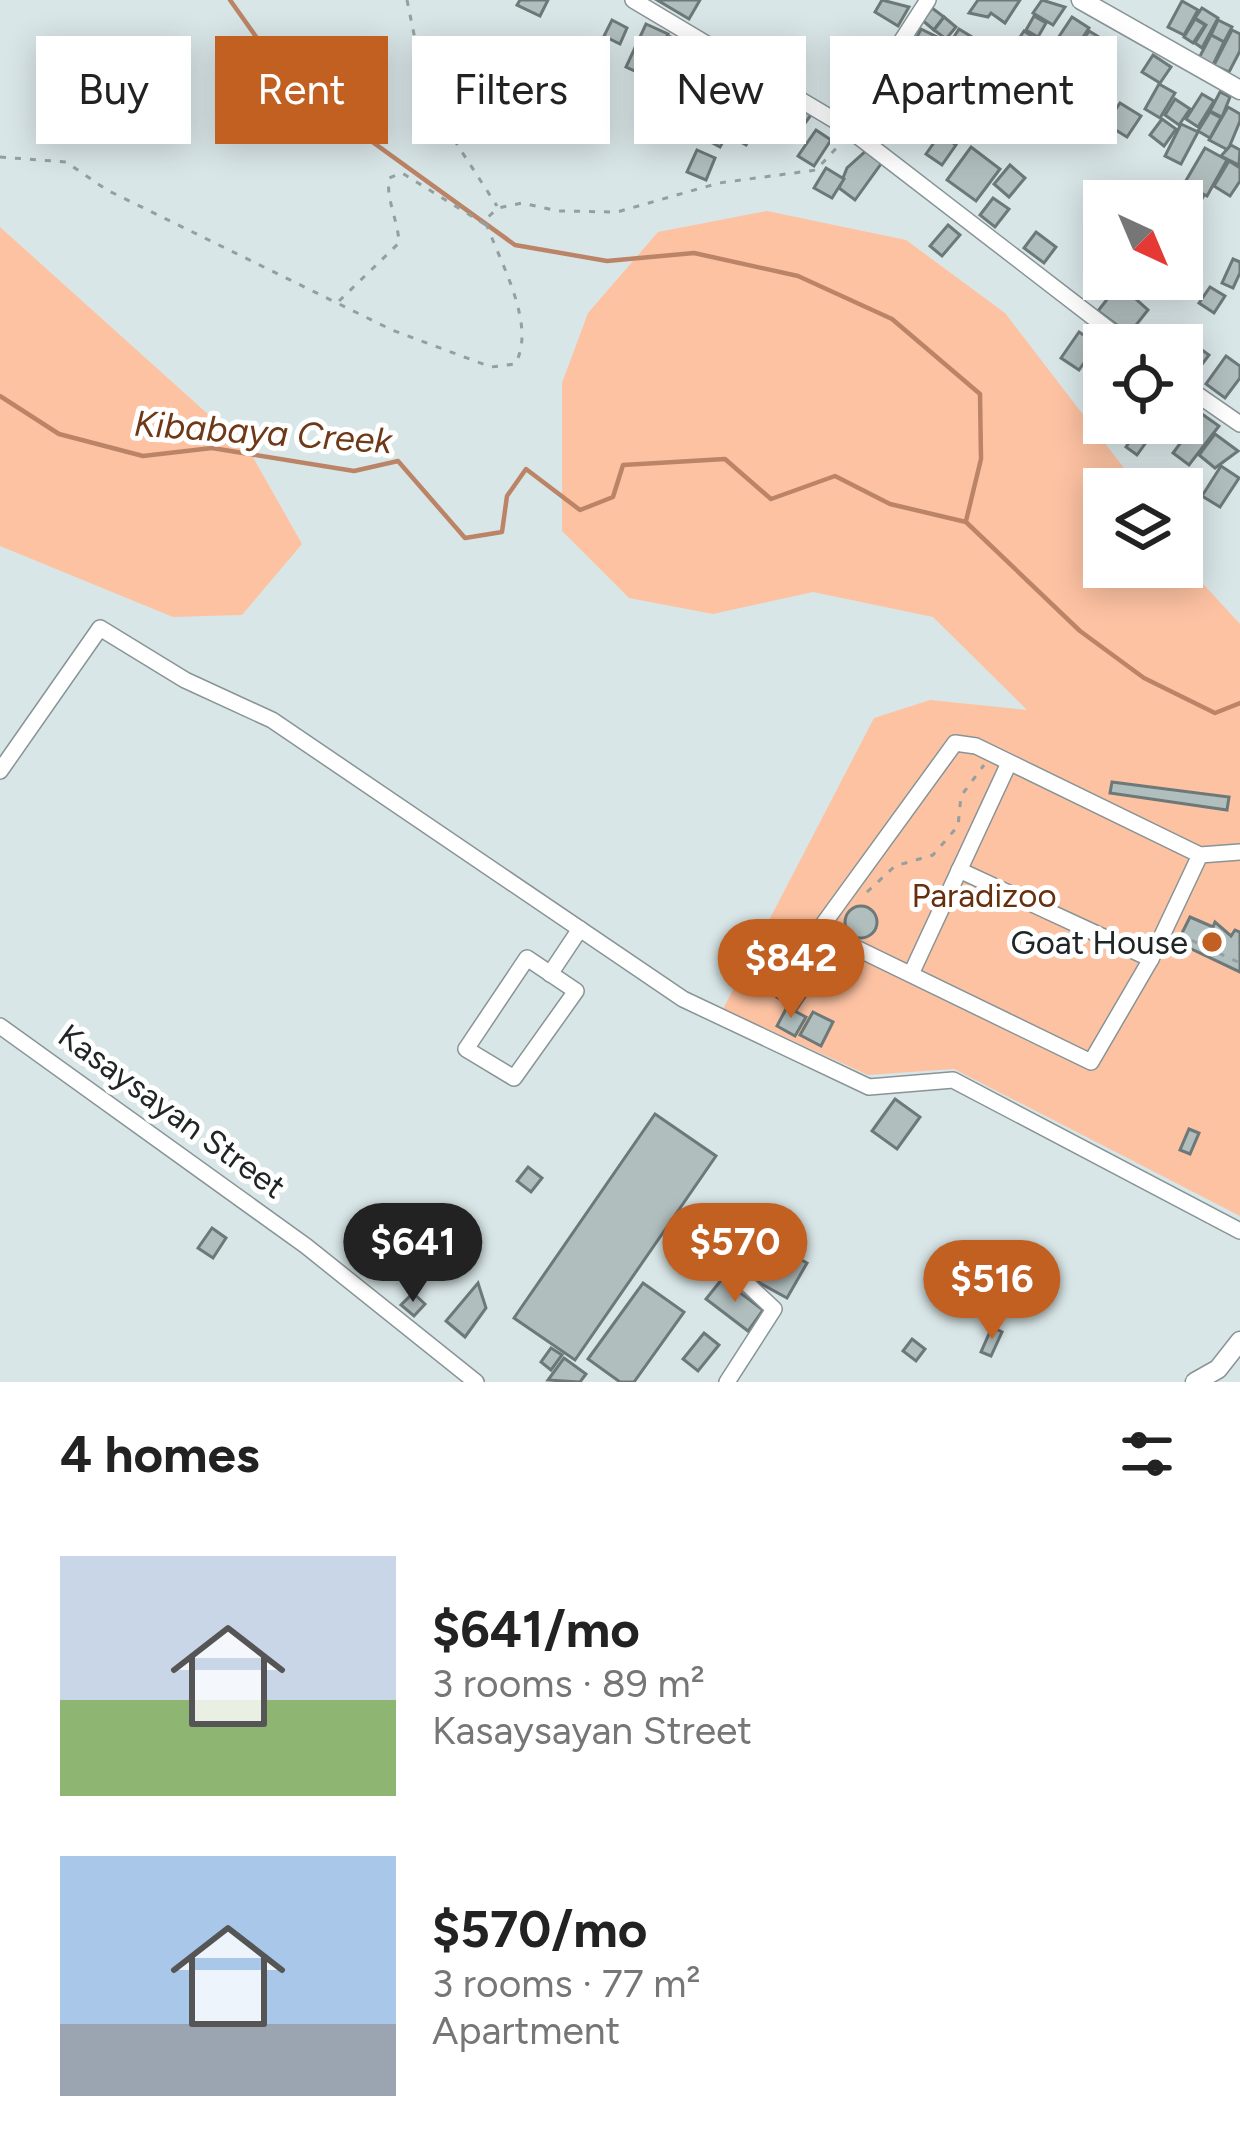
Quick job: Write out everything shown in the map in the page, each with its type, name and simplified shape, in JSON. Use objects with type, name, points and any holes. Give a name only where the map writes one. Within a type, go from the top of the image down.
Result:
[{"type":"main road","points":[[1081,0],[1240,90]]},
{"type":"main road","points":[[1195,1382],[1218,1370],[1240,1341]]},
{"type":"street","points":[[633,0],[830,118]]},
{"type":"street","points":[[906,36],[928,0]]},
{"type":"street","points":[[868,144],[1102,324]]},
{"type":"street","points":[[1203,398],[1240,424]]},
{"type":"street","points":[[0,771],[100,628],[185,680],[272,720],[683,999],[869,1087],[952,1080],[1240,1232]]},
{"type":"street","points":[[1200,855],[1151,959],[1091,1062],[819,930],[955,743],[989,752],[1200,855],[1240,852]]},
{"type":"street","points":[[911,974],[1009,763]]},
{"type":"street","points":[[959,869],[1151,959]]},
{"type":"street","points":[[550,974],[580,929]]},
{"type":"street","points":[[527,958],[550,974],[575,991],[514,1078],[466,1049],[527,958]]},
{"type":"street","name":"Kasaysayan Street","points":[[0,1026],[306,1246],[476,1382]]},
{"type":"street","points":[[727,1382],[774,1309],[743,1280]]},
{"type":"path","points":[[407,0],[427,98],[496,198],[497,208],[486,225]]},
{"type":"path","points":[[497,208],[522,203],[557,211],[617,212],[719,183],[816,170],[837,144]]},
{"type":"path","points":[[0,157],[66,162],[107,190],[337,302],[491,368],[515,364],[524,350],[515,305],[486,225],[402,173],[389,178],[387,194],[398,217],[399,243],[337,302]]},
{"type":"path","points":[[858,898],[895,866],[933,855],[958,826],[962,796],[989,752]]},
{"type":"path","points":[[1166,928],[1240,963]]},
{"type":"green space","name":"Paradizoo","points":[[767,211],[906,240],[1005,313],[1083,415],[1083,444],[1105,444],[1124,468],[1083,468],[1083,588],[1203,588],[1203,584],[1240,624],[1240,1216],[954,1069],[868,1075],[723,1009],[874,718],[930,700],[1027,710],[933,617],[813,592],[713,614],[629,598],[562,531],[562,383],[588,313],[658,232]]},
{"type":"green space","points":[[0,227],[250,452],[302,544],[242,615],[173,617],[0,546]]},
{"type":"building","points":[[520,0],[548,0],[540,16],[517,5]]},
{"type":"building","points":[[657,0],[700,0],[689,19]]},
{"type":"building","points":[[882,0],[909,7],[898,26],[875,12]]},
{"type":"building","points":[[978,0],[1020,0],[1005,23],[991,13],[988,17],[969,13]]},
{"type":"building","points":[[1042,0],[1065,7],[1053,25],[1033,13]]},
{"type":"building","points":[[1182,1],[1198,10],[1184,35],[1168,27]]},
{"type":"building","points":[[932,8],[944,17],[934,30],[922,20]]},
{"type":"building","points":[[1202,8],[1218,18],[1202,48],[1195,43],[1206,25],[1195,18]]},
{"type":"building","points":[[1034,16],[1046,23],[1039,36],[1026,30]]},
{"type":"building","points":[[944,17],[956,27],[948,36],[934,30]]},
{"type":"building","points":[[1072,17],[1089,28],[1084,36],[1059,36]]},
{"type":"building","points":[[1195,19],[1205,25],[1193,43],[1184,37]]},
{"type":"building","points":[[612,20],[627,28],[620,44],[604,36]]},
{"type":"building","points":[[1218,20],[1232,27],[1224,42],[1211,35]]},
{"type":"building","points":[[646,24],[668,34],[667,36],[640,36]]},
{"type":"building","points":[[1232,30],[1240,34],[1240,51],[1229,72],[1214,65]]},
{"type":"building","points":[[1211,35],[1224,42],[1213,65],[1199,58]]},
{"type":"building","points":[[1153,55],[1171,67],[1160,83],[1142,72]]},
{"type":"building","points":[[1159,84],[1175,93],[1160,118],[1145,109]]},
{"type":"building","points":[[1220,92],[1230,97],[1222,117],[1210,111]]},
{"type":"building","points":[[1202,94],[1214,101],[1198,127],[1186,119]]},
{"type":"building","points":[[1175,99],[1190,109],[1179,125],[1165,115]]},
{"type":"building","points":[[1120,103],[1141,116],[1127,137],[1117,131]]},
{"type":"building","points":[[1228,107],[1240,114],[1240,121],[1228,150],[1209,140]]},
{"type":"building","points":[[1210,112],[1221,118],[1210,138],[1198,131]]},
{"type":"building","points":[[1162,119],[1176,129],[1164,146],[1150,135]]},
{"type":"building","points":[[1181,124],[1198,132],[1181,164],[1165,156]]},
{"type":"building","points":[[816,130],[830,139],[814,166],[798,156]]},
{"type":"building","points":[[933,144],[956,145],[942,165],[926,154]]},
{"type":"building","points":[[1231,145],[1240,150],[1239,165],[1221,156]]},
{"type":"building","points":[[971,147],[1000,169],[976,201],[947,180]]},
{"type":"building","points":[[1205,148],[1227,160],[1207,196],[1203,180],[1186,180]]},
{"type":"building","points":[[697,150],[715,158],[706,180],[687,172]]},
{"type":"building","points":[[867,150],[883,161],[855,200],[839,188],[847,168]]},
{"type":"building","points":[[1229,161],[1240,168],[1240,181],[1230,196],[1214,186]]},
{"type":"building","points":[[1010,165],[1025,178],[1009,197],[994,184]]},
{"type":"building","points":[[826,168],[844,179],[832,198],[814,188]]},
{"type":"building","points":[[993,198],[1009,209],[995,227],[980,215]]},
{"type":"building","points":[[948,225],[960,235],[942,256],[930,246]]},
{"type":"building","points":[[1036,232],[1056,247],[1044,263],[1024,248]]},
{"type":"building","points":[[1233,259],[1240,262],[1240,273],[1233,288],[1222,283]]},
{"type":"building","points":[[1210,287],[1225,296],[1214,313],[1199,303]]},
{"type":"building","points":[[1107,300],[1137,300],[1148,310],[1137,324],[1116,324],[1098,311]]},
{"type":"building","points":[[1079,332],[1083,335],[1079,370],[1061,358]]},
{"type":"building","points":[[1226,356],[1240,366],[1240,378],[1225,398],[1206,384]]},
{"type":"building","points":[[1203,415],[1219,426],[1189,465],[1173,453],[1180,444],[1203,444]]},
{"type":"building","points":[[1215,434],[1238,451],[1215,468],[1199,455]]},
{"type":"building","points":[[1128,444],[1145,444],[1137,455]]},
{"type":"building","points":[[1221,466],[1239,478],[1220,507],[1203,494]]},
{"type":"building","points":[[1112,782],[1229,797],[1227,810],[1110,793]]},
{"type":"building","points":[[861,906],[872,911],[877,922],[872,933],[861,938],[850,933],[845,922],[850,911]]},
{"type":"building","name":"Goat House","points":[[1190,917],[1213,927],[1215,922],[1231,936],[1235,930],[1240,932],[1240,972],[1183,945],[1180,937]]},
{"type":"building","points":[[808,949],[823,970],[796,1010],[777,997]]},
{"type":"building","points":[[787,1007],[806,1017],[795,1036],[777,1026]]},
{"type":"building","points":[[813,1012],[833,1022],[821,1046],[800,1035]]},
{"type":"building","points":[[895,1099],[920,1117],[897,1149],[872,1131]]},
{"type":"building","points":[[655,1114],[716,1156],[575,1360],[514,1318]]},
{"type":"building","points":[[1189,1129],[1199,1133],[1190,1154],[1180,1150]]},
{"type":"building","points":[[528,1167],[542,1178],[531,1192],[517,1181]]},
{"type":"building","points":[[212,1228],[226,1238],[213,1258],[198,1248]]},
{"type":"building","points":[[769,1242],[807,1263],[787,1298],[749,1277]]},
{"type":"building","points":[[718,1251],[729,1256],[720,1276],[709,1270]]},
{"type":"building","points":[[722,1279],[763,1310],[748,1331],[706,1299]]},
{"type":"building","points":[[478,1283],[486,1308],[465,1337],[446,1321]]},
{"type":"building","points":[[643,1283],[684,1312],[634,1382],[620,1382],[588,1359]]},
{"type":"building","points":[[413,1293],[425,1304],[414,1316],[401,1305]]},
{"type":"building","points":[[992,1327],[1002,1332],[991,1356],[981,1352]]},
{"type":"building","points":[[704,1333],[719,1345],[698,1371],[683,1359]]},
{"type":"building","points":[[912,1339],[925,1349],[916,1361],[903,1351]]},
{"type":"building","points":[[551,1348],[562,1355],[551,1370],[541,1362]]},
{"type":"building","points":[[564,1358],[586,1374],[580,1382],[548,1380]]},
{"type":"waterway","name":"Kibabaya Creek","points":[[230,0],[269,55],[313,99],[515,245],[607,261],[694,253],[798,276],[892,319],[980,394],[981,459],[966,521]]},
{"type":"waterway","name":"Kibabaya Creek","points":[[0,396],[59,434],[143,456],[212,448],[354,471],[398,461],[465,538],[502,532],[507,496],[526,469],[580,510],[613,497],[623,465],[725,459],[771,499],[835,476],[890,504],[966,522],[1080,631],[1144,678],[1215,713],[1240,703]]},
{"type":"place","name":"Goat House","points":[[1212,942]]}]
